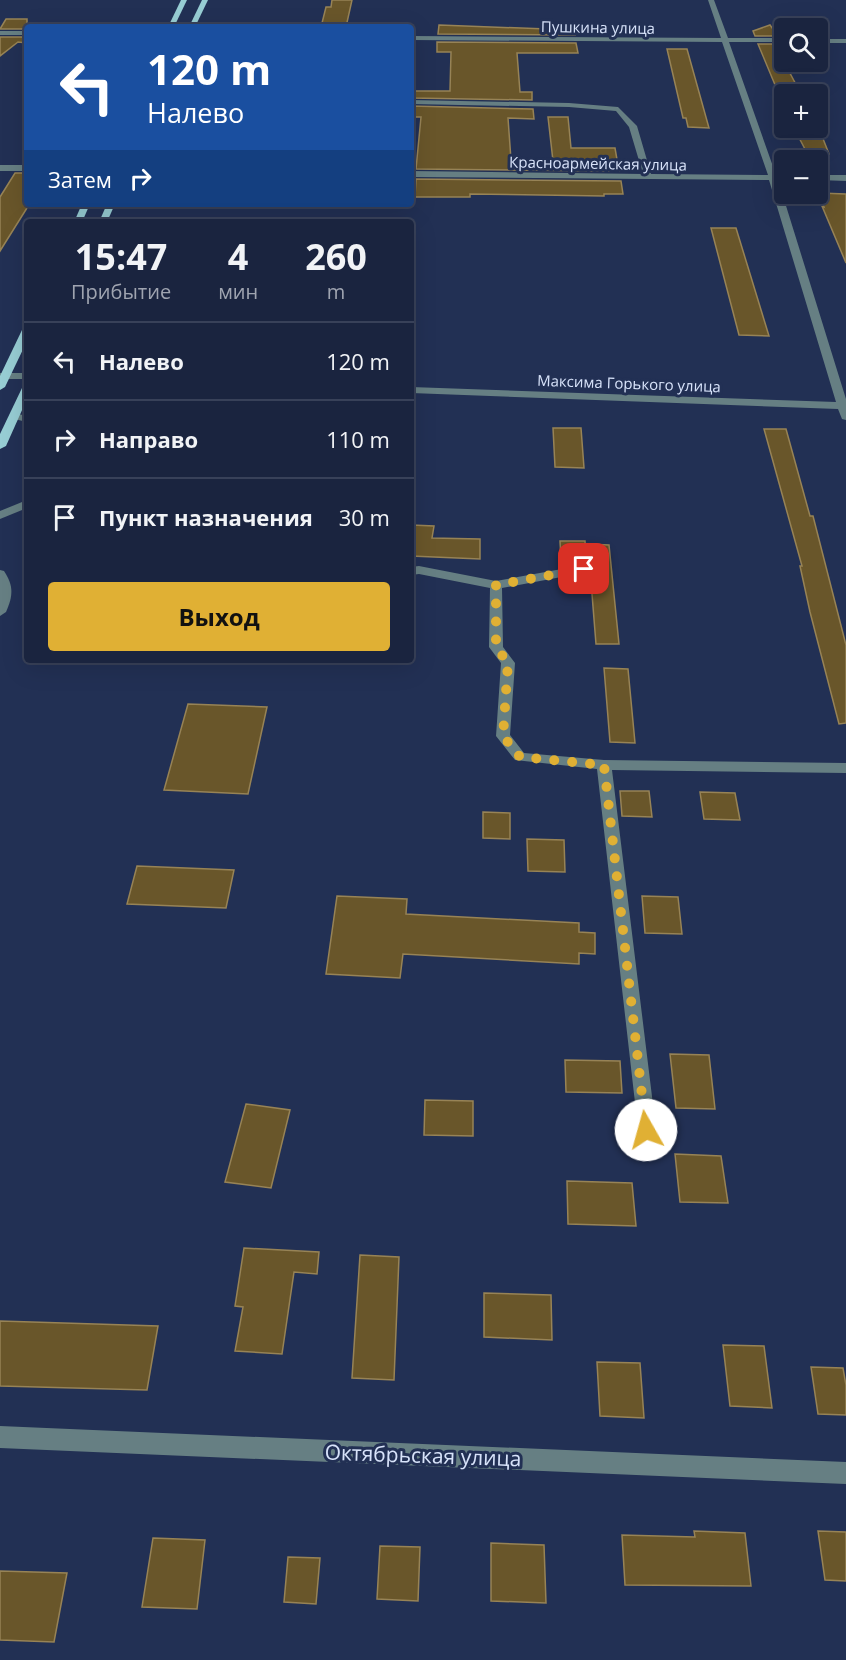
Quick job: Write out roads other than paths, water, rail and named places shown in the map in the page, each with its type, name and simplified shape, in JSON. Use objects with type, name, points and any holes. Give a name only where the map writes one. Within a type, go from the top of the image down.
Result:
[{"type":"main road","points":[[172,24],[184,0]]},
{"type":"main road","points":[[193,24],[205,0]]},
{"type":"main road","points":[[0,387],[3,376],[24,336]]},
{"type":"main road","points":[[0,446],[24,394]]},
{"type":"street","points":[[711,0],[773,178],[846,417]]},
{"type":"street","points":[[0,33],[24,33]]},
{"type":"street","name":"Пушкина улица","points":[[414,38],[774,40]]},
{"type":"street","points":[[828,41],[846,41]]},
{"type":"street","points":[[414,102],[569,105],[618,109],[633,126],[648,177]]},
{"type":"street","points":[[0,168],[24,168]]},
{"type":"street","name":"Красноармейская улица","points":[[414,174],[773,178]]},
{"type":"street","points":[[828,178],[846,178]]},
{"type":"street","points":[[3,376],[24,376]]},
{"type":"street","name":"Максима Горького улица","points":[[414,390],[844,406]]},
{"type":"street","points":[[14,416],[24,418]]},
{"type":"street","points":[[0,515],[24,505]]},
{"type":"street","points":[[414,571],[496,585],[584,569]]},
{"type":"street","points":[[0,574],[7,586],[6,599],[0,612]]},
{"type":"street","points":[[496,585],[496,647],[508,663],[503,736],[520,757],[604,765],[846,768]]},
{"type":"street","points":[[604,765],[646,1130]]},
{"type":"street","name":"Октябрьская улица","points":[[0,1437],[846,1473]]}]
